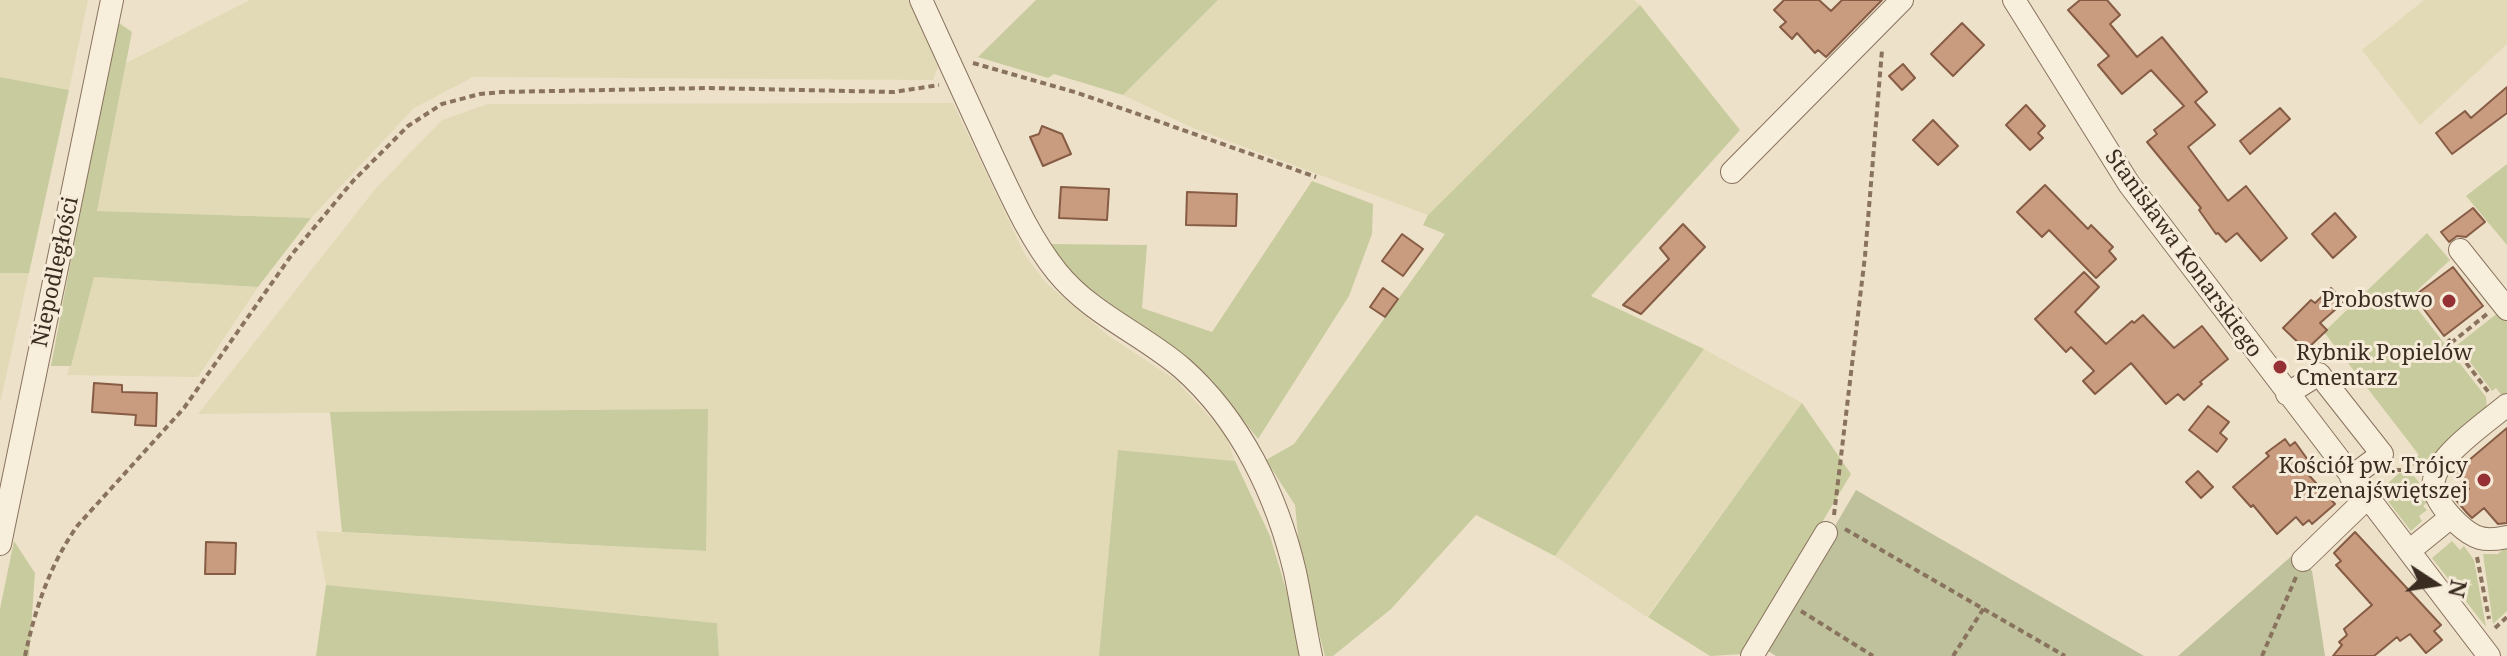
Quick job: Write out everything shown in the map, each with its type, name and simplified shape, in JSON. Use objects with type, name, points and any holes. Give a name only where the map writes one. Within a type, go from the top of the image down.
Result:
[{"type":"street","name":"Niepodległości","points":[[0,544],[112,0]]},
{"type":"street","points":[[921,0],[1030,231],[1055,270],[1073,291],[1094,308],[1182,368],[1224,413],[1241,437],[1270,495],[1283,530],[1311,656]]},
{"type":"street","points":[[1732,172],[1902,0]]},
{"type":"street","name":"Stanisława Konarskiego","points":[[2014,0],[2129,184],[2489,656]]},
{"type":"street","points":[[2460,250],[2504,306]]},
{"type":"street","points":[[2287,394],[2319,374],[2382,454],[2351,477]]},
{"type":"street","points":[[2505,407],[2444,460],[2434,480],[2435,494],[2451,517],[2470,536],[2492,540],[2507,537]]},
{"type":"street","points":[[2303,560],[2367,498]]},
{"type":"street","points":[[2409,551],[2451,517]]},
{"type":"street","points":[[1752,656],[1830,527]]},
{"type":"path","points":[[1882,20],[1865,256],[1830,527],[1984,607],[2065,656]]},
{"type":"path","points":[[975,64],[1089,97],[1316,177]]},
{"type":"path","points":[[25,656],[43,589],[67,540],[78,525],[184,408],[293,253],[353,181],[392,140],[424,115],[442,104],[502,92],[709,88],[894,92],[957,81]]},
{"type":"path","points":[[2504,306],[2450,341],[2505,407]]},
{"type":"path","points":[[2382,454],[2390,469],[2413,470],[2435,494]]},
{"type":"path","points":[[2470,536],[2479,564],[2490,632],[2507,617]]},
{"type":"path","points":[[2262,656],[2303,560]]},
{"type":"path","points":[[1808,598],[1800,612],[1873,656]]},
{"type":"path","points":[[1953,656],[1984,607]]},
{"type":"shaded area","points":[[0,0],[88,0],[69,90],[0,77]]},
{"type":"shaded area","points":[[250,0],[909,0],[940,61],[933,80],[473,77],[414,108],[311,218],[97,211],[126,63]]},
{"type":"shaded area","points":[[1218,0],[1634,0],[1640,5],[1428,215],[1193,128],[1123,95]]},
{"type":"shaded area","points":[[2424,0],[2507,0],[2507,44],[2420,125],[2362,50]]},
{"type":"shaded area","points":[[953,103],[1025,255],[1045,282],[1109,336],[1176,380],[1225,434],[1235,461],[1118,450],[1099,656],[719,656],[717,623],[326,585],[316,531],[705,551],[707,409],[198,414],[376,188],[442,120],[488,104]]},
{"type":"shaded area","points":[[0,273],[29,273],[0,403]]},
{"type":"shaded area","points":[[94,277],[258,287],[198,377],[67,375]]},
{"type":"shaded area","points":[[1704,349],[1802,403],[1647,617],[1555,556]]},
{"type":"green space","points":[[1036,0],[1218,0],[1123,95],[1054,74],[1048,78],[978,57]]},
{"type":"green space","points":[[1640,5],[1740,130],[1591,296],[1704,349],[1555,556],[1476,515],[1391,609],[1333,656],[1325,656],[1301,565],[1295,505],[1266,460],[1294,444],[1445,234],[1423,225],[1428,215]]},
{"type":"green space","points":[[116,21],[132,32],[97,211],[311,218],[258,287],[94,277],[71,366],[51,366]]},
{"type":"green space","points":[[0,77],[69,90],[29,273],[0,273]]},
{"type":"green space","points":[[2507,164],[2507,245],[2466,196]]},
{"type":"green space","points":[[1312,181],[1373,204],[1372,234],[1349,296],[1258,439],[1211,379],[1095,296],[1064,270],[1049,244],[1147,245],[1142,308],[1212,332]]},
{"type":"green space","points":[[2427,233],[2450,260],[2409,298],[2486,397],[2487,409],[2449,451],[2414,466],[2409,464],[2419,455],[2324,332]]},
{"type":"green space","points":[[2499,312],[2507,322],[2507,394],[2503,397],[2496,388],[2492,391],[2457,345]]},
{"type":"green space","points":[[1802,403],[1851,474],[1743,654],[1710,656],[1648,617]]},
{"type":"green space","points":[[708,409],[706,551],[342,532],[330,412]]},
{"type":"green space","points":[[1118,450],[1235,461],[1270,536],[1306,656],[1099,656]]},
{"type":"green space","points":[[2399,473],[2412,474],[2429,494],[2425,497],[2429,501],[2423,506],[2427,510],[2419,516],[2422,521],[2411,531],[2380,491]]},
{"type":"green space","points":[[1856,490],[2144,656],[1776,656],[1762,647]]},
{"type":"green space","points":[[14,541],[35,573],[29,656],[0,656],[0,609]]},
{"type":"green space","points":[[2452,541],[2460,550],[2464,546],[2474,560],[2486,627],[2432,558]]},
{"type":"green space","points":[[2507,545],[2507,611],[2493,624],[2483,554],[2498,554]]},
{"type":"green space","points":[[2295,553],[2312,571],[2325,656],[2178,656]]},
{"type":"green space","points":[[326,585],[717,623],[719,656],[316,656]]},
{"type":"building","points":[[1784,0],[1819,0],[1831,11],[1842,0],[1882,0],[1826,57],[1818,50],[1815,53],[1797,33],[1792,39],[1780,27],[1786,22],[1774,10]]},
{"type":"building","points":[[2080,0],[2107,0],[2120,15],[2110,24],[2137,57],[2162,37],[2207,92],[2195,102],[2215,125],[2188,147],[2228,201],[2246,186],[2287,238],[2261,261],[2237,233],[2226,242],[2216,234],[2199,210],[2201,208],[2147,142],[2157,134],[2154,130],[2184,106],[2151,70],[2122,94],[2098,65],[2109,56],[2068,10]]},
{"type":"building","points":[[1962,23],[1984,45],[1953,76],[1931,54]]},
{"type":"building","points":[[1903,64],[1915,78],[1902,90],[1889,76]]},
{"type":"building","points":[[2507,87],[2507,113],[2452,154],[2436,133],[2465,111],[2471,118]]},
{"type":"building","points":[[2026,105],[2045,126],[2038,133],[2043,138],[2030,150],[2006,125]]},
{"type":"building","points":[[2280,108],[2290,119],[2250,154],[2240,141]]},
{"type":"building","points":[[1933,120],[1958,146],[1938,165],[1913,140]]},
{"type":"building","points":[[1042,126],[1062,134],[1071,154],[1043,166],[1030,137],[1039,134]]},
{"type":"building","points":[[2045,185],[2088,229],[2091,225],[2113,247],[2109,251],[2116,259],[2096,278],[2049,230],[2042,237],[2017,212]]},
{"type":"building","points":[[1061,187],[1109,189],[1107,220],[1059,218]]},
{"type":"building","points":[[1187,192],[1237,194],[1236,226],[1186,225]]},
{"type":"building","points":[[2473,208],[2485,222],[2466,237],[2457,236],[2449,242],[2441,232]]},
{"type":"building","points":[[2335,213],[2356,237],[2333,258],[2312,234]]},
{"type":"building","points":[[1683,224],[1705,247],[1641,314],[1623,305],[1669,259],[1660,248]]},
{"type":"building","points":[[1402,234],[1423,249],[1403,276],[1382,261]]},
{"type":"building","name":"Probostwo","points":[[2453,267],[2483,306],[2444,336],[2414,296]]},
{"type":"building","points":[[2084,272],[2099,287],[2075,312],[2106,344],[2143,315],[2174,348],[2202,326],[2228,359],[2184,400],[2178,394],[2166,404],[2131,363],[2095,394],[2083,381],[2094,371],[2071,347],[2066,352],[2035,319]]},
{"type":"building","points":[[1383,288],[1398,299],[1385,317],[1370,307]]},
{"type":"building","points":[[2331,288],[2344,302],[2320,323],[2327,330],[2306,350],[2283,328],[2311,300],[2315,303]]},
{"type":"building","points":[[94,383],[122,385],[122,392],[157,393],[156,426],[135,425],[136,415],[92,412]]},
{"type":"building","points":[[2208,406],[2229,422],[2220,433],[2227,439],[2217,452],[2189,430]]},
{"type":"building","name":"Kościół pw. Trójcy Przenajświętszej","points":[[2507,428],[2507,523],[2498,524],[2484,508],[2472,518],[2456,500],[2469,489],[2455,472]]},
{"type":"building","points":[[2285,439],[2290,446],[2295,442],[2313,467],[2306,472],[2335,504],[2312,524],[2309,520],[2303,525],[2296,517],[2277,534],[2233,487],[2269,456],[2266,453]]},
{"type":"building","points":[[2198,471],[2213,487],[2201,498],[2186,482]]},
{"type":"building","points":[[2355,532],[2441,625],[2434,631],[2442,640],[2426,653],[2410,634],[2400,641],[2397,637],[2374,656],[2333,656],[2342,645],[2339,642],[2347,635],[2344,629],[2372,605],[2336,565],[2341,561],[2334,553]]},
{"type":"building","points":[[206,542],[236,543],[235,574],[205,574]]},
{"type":"place","name":"Probostwo","points":[[2449,301]]},
{"type":"place","name":"Rybnik Popielów Cmentarz","points":[[2280,367]]},
{"type":"place","name":"Kościół pw. Trójcy Przenajświętszej","points":[[2484,480]]}]
